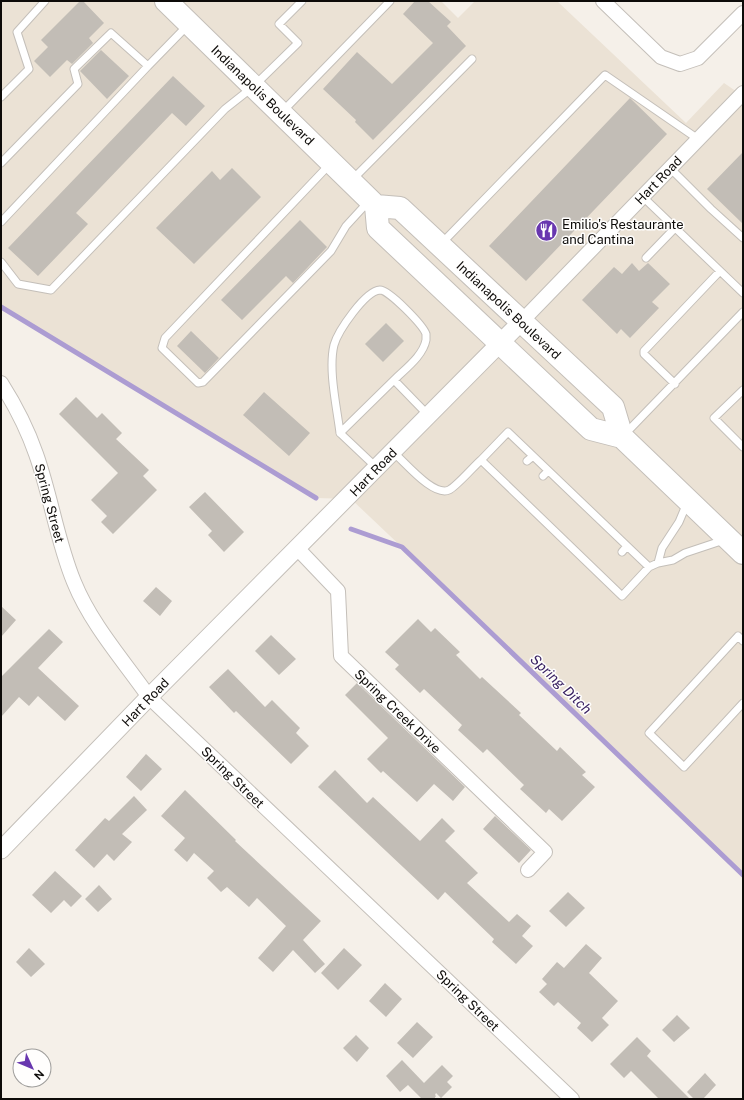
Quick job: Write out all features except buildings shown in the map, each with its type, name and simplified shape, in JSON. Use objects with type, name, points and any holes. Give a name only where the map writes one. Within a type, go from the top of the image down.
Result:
[{"type":"highway","name":"Indianapolis Boulevard","points":[[166,1],[373,203],[400,208],[613,407],[622,437]]},
{"type":"highway","name":"Indianapolis Boulevard","points":[[373,203],[378,228],[591,429],[622,437],[736,544]]},
{"type":"street","points":[[603,1],[661,57],[680,64],[698,58],[743,13]]},
{"type":"street","name":"Hart Road","points":[[1,850],[149,697],[429,416],[698,139],[742,97]]},
{"type":"street","name":"Spring Street","points":[[1,383],[17,409],[37,455],[66,561],[75,584],[100,627],[149,697],[572,1099]]},
{"type":"street","name":"Spring Creek Drive","points":[[298,549],[338,591],[341,656],[545,852],[528,870]]},
{"type":"lane","points":[[1,97],[28,69],[17,32],[46,1]]},
{"type":"lane","points":[[1,262],[18,284],[51,290],[225,109],[254,86],[298,43],[279,24],[302,1]]},
{"type":"lane","points":[[282,113],[390,1]]},
{"type":"lane","points":[[1,222],[189,23]]},
{"type":"lane","points":[[1,163],[78,84],[74,69],[111,32],[148,66]]},
{"type":"lane","points":[[350,181],[472,59]]},
{"type":"lane","points":[[440,245],[605,75],[698,139]]},
{"type":"lane","points":[[331,162],[165,338],[162,348],[198,383],[203,382],[331,251],[346,226],[373,203]]},
{"type":"lane","points":[[670,168],[711,209],[743,238]]},
{"type":"lane","points":[[642,196],[743,293]]},
{"type":"lane","points":[[646,258],[675,228]]},
{"type":"lane","points":[[675,384],[644,354],[644,351],[720,271]]},
{"type":"lane","points":[[340,433],[421,352],[426,342],[426,334],[420,326],[393,297],[383,290],[378,290],[356,307],[343,326],[334,345],[333,370],[340,433],[377,468]]},
{"type":"lane","points":[[622,437],[675,384],[743,312]]},
{"type":"lane","points":[[394,380],[429,416]]},
{"type":"lane","points":[[743,390],[714,418],[743,447]]},
{"type":"lane","points":[[393,452],[430,486],[439,491],[450,490],[508,432],[548,470],[561,488],[580,501],[650,567]]},
{"type":"lane","points":[[527,461],[533,456]]},
{"type":"lane","points":[[481,460],[508,482],[571,541],[602,572],[622,596],[650,567],[658,563],[673,560],[685,553],[736,544]]},
{"type":"lane","points":[[543,476],[548,470]]},
{"type":"lane","points":[[658,563],[662,548],[679,522],[688,500]]},
{"type":"lane","points":[[575,507],[580,501]]},
{"type":"lane","points":[[590,522],[596,516]]},
{"type":"lane","points":[[606,537],[612,531]]},
{"type":"lane","points":[[622,552],[627,546]]},
{"type":"lane","points":[[743,641],[738,636],[648,733],[684,766],[743,703]]},
{"type":"shaded area","points":[[1,1],[441,1],[458,18],[475,1],[557,1],[686,123],[724,83],[743,96],[743,873],[610,744],[351,499],[316,498],[1,307]]},
{"type":"waterway","points":[[1,307],[316,498]]},
{"type":"waterway","name":"Spring Ditch","points":[[351,529],[402,547],[743,875]]},
{"type":"place","name":"Emilio's Restaurante and Cantina","points":[[547,231]]}]
